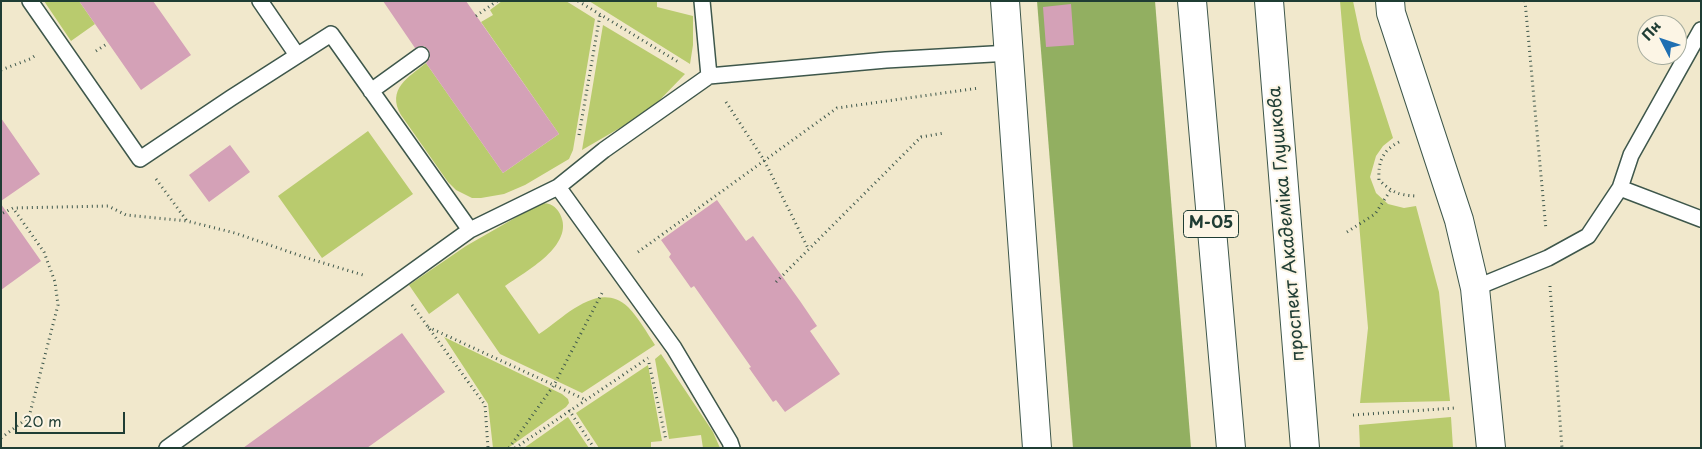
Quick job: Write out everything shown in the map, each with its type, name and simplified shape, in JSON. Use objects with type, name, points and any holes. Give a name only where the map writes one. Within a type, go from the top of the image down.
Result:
[{"type":"main road","points":[[1005,1],[1037,448]]},
{"type":"main road","name":"М-05","points":[[1192,1],[1230,448]]},
{"type":"main road","name":"проспект Академіка Глушкова","points":[[1269,1],[1305,448]]},
{"type":"main road","points":[[1390,1],[1391,13],[1459,220],[1475,288],[1492,448]]},
{"type":"lane","points":[[30,1],[140,159],[330,34],[470,230]]},
{"type":"lane","points":[[260,1],[297,55]]},
{"type":"lane","points":[[702,1],[709,76]]},
{"type":"lane","points":[[1475,288],[1548,258],[1588,236],[1620,188],[1631,155],[1701,30]]},
{"type":"lane","points":[[166,448],[470,230],[558,187],[604,150],[709,76],[886,60],[1010,53]]},
{"type":"lane","points":[[371,92],[421,55]]},
{"type":"lane","points":[[558,187],[674,348],[732,448]]},
{"type":"lane","points":[[1620,188],[1701,219]]},
{"type":"path","points":[[476,16],[497,1]]},
{"type":"path","points":[[578,1],[683,65],[709,76],[764,160],[808,248]]},
{"type":"path","points":[[1525,1],[1548,258],[1562,448]]},
{"type":"path","points":[[578,140],[600,15]]},
{"type":"path","points":[[1,70],[30,60],[58,41]]},
{"type":"path","points":[[509,448],[554,385],[616,268],[764,160],[837,108],[1012,84]]},
{"type":"path","points":[[776,282],[921,137],[944,133]]},
{"type":"path","points":[[1402,140],[1393,145],[1384,154],[1378,166],[1379,180],[1390,191],[1401,195],[1419,196]]},
{"type":"path","points":[[140,159],[187,221]]},
{"type":"path","points":[[1347,232],[1376,214],[1390,191]]},
{"type":"path","points":[[2,213],[13,208],[108,206],[126,215],[187,221],[235,233],[307,258],[397,284],[485,405],[488,448]]},
{"type":"path","points":[[1,438],[29,417],[58,305],[55,282],[44,252],[13,208]]},
{"type":"path","points":[[427,326],[584,399]]},
{"type":"path","points":[[515,448],[584,399],[653,354]]},
{"type":"path","points":[[648,358],[666,440]]},
{"type":"path","points":[[1353,415],[1457,408]]},
{"type":"path","points":[[568,410],[594,448]]},
{"type":"green space","points":[[44,1],[79,1],[95,24],[71,41]]},
{"type":"green space","points":[[502,1],[566,1],[595,19],[573,150],[569,159],[525,185],[504,194],[472,198],[456,190],[448,182],[401,115],[396,98],[398,91],[407,79],[426,63],[503,173],[559,134],[481,22],[493,15],[490,10]]},
{"type":"green space","points":[[589,1],[657,1],[657,7],[693,16],[693,45],[690,64]]},
{"type":"green space","points":[[1037,1],[1155,1],[1191,448],[1073,448]]},
{"type":"green space","points":[[1340,1],[1353,1],[1361,39],[1393,138],[1383,146],[1376,156],[1370,177],[1376,193],[1388,204],[1404,208],[1416,206],[1439,292],[1450,401],[1360,403],[1368,328]]},
{"type":"green space","points":[[603,25],[685,74],[649,111],[582,150]]},
{"type":"green space","points":[[368,131],[413,194],[322,258],[278,196]]},
{"type":"green space","points":[[541,203],[557,209],[563,225],[561,236],[555,247],[546,256],[505,286],[539,334],[581,304],[605,297],[617,300],[628,307],[655,345],[582,393],[500,354],[458,293],[429,314],[409,285],[466,246]]},
{"type":"green space","points":[[444,337],[562,394],[568,399],[569,403],[508,448],[493,448],[488,404]]},
{"type":"green space","points":[[661,354],[713,432],[720,448],[703,448],[701,435],[669,439],[655,359]]},
{"type":"green space","points":[[648,365],[662,441],[651,442],[651,448],[599,448],[576,413]]},
{"type":"green space","points":[[568,417],[589,448],[524,448]]},
{"type":"green space","points":[[1451,417],[1453,448],[1360,448],[1359,425]]},
{"type":"building","points":[[79,1],[153,1],[191,55],[141,90]]},
{"type":"building","points":[[383,1],[466,1],[559,134],[503,173],[426,63],[430,58],[429,50],[424,46],[415,48]]},
{"type":"building","points":[[1071,4],[1074,45],[1046,47],[1043,7]]},
{"type":"building","points":[[1,118],[40,174],[1,201]]},
{"type":"building","points":[[230,145],[250,172],[209,202],[189,175]]},
{"type":"building","points":[[717,200],[746,241],[753,236],[800,301],[817,326],[810,331],[840,374],[785,412],[776,400],[773,402],[749,368],[751,367],[694,286],[691,288],[669,257],[671,254],[661,240]]},
{"type":"building","points":[[1,204],[41,261],[1,290]]},
{"type":"building","points":[[402,333],[445,392],[367,448],[243,448]]}]
